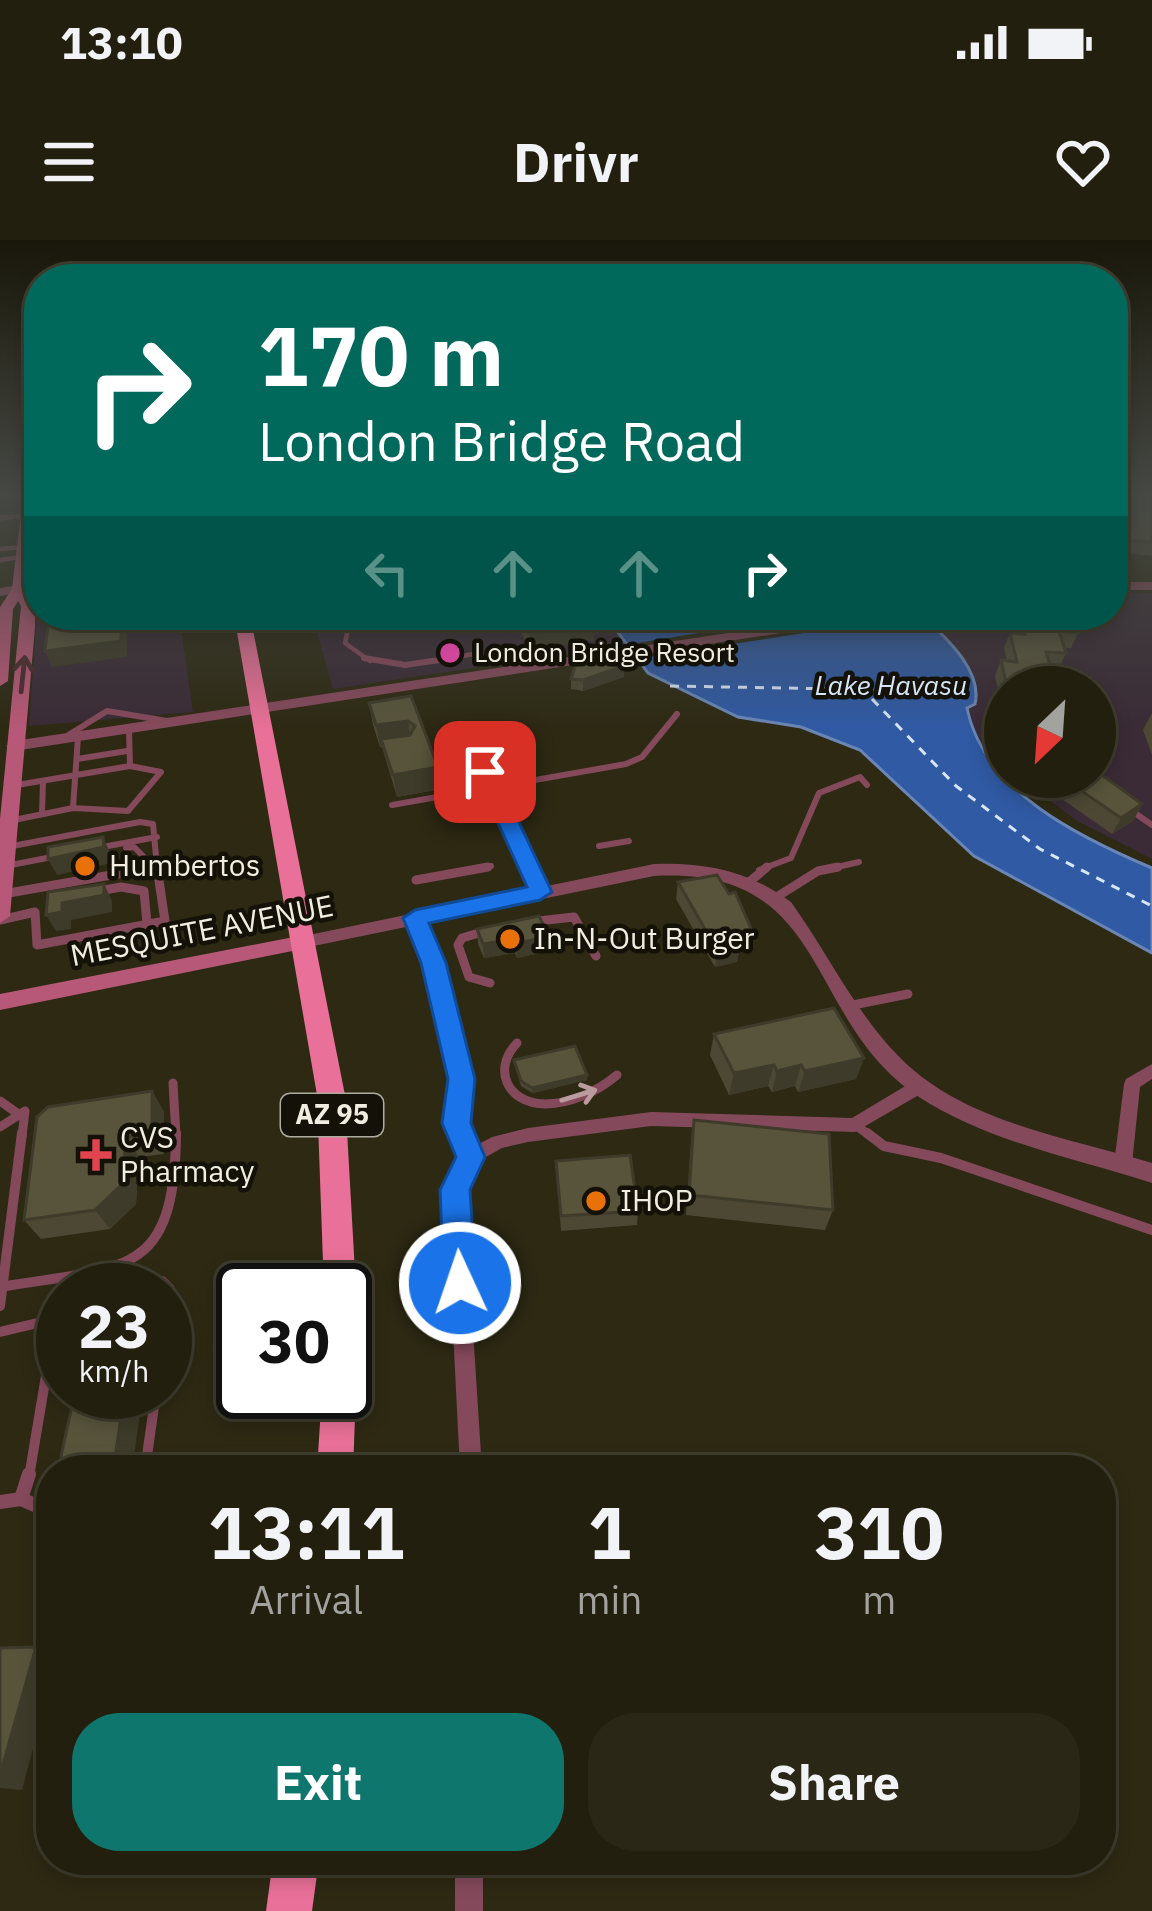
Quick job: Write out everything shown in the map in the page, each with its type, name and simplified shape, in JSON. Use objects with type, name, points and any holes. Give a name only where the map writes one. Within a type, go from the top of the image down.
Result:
[{"type":"highway","name":"AZ 95","points":[[245,630],[331,1095],[339,1263]]},
{"type":"highway","points":[[336,1455],[337,1419]]},
{"type":"highway","points":[[289,1911],[294,1875]]},
{"type":"main road","points":[[0,681],[9,591]]},
{"type":"main road","points":[[0,918],[11,786],[5,748],[28,630]]},
{"type":"main road","name":"MESQUITE AVENUE","points":[[0,1002],[304,942]]},
{"type":"street","points":[[5,748],[775,630]]},
{"type":"street","name":"MESQUITE AVENUE","points":[[304,942],[679,868],[748,883],[775,898]]},
{"type":"street","points":[[775,898],[886,1054],[918,1087],[982,1117],[1152,1173]]},
{"type":"street","points":[[415,918],[434,963],[458,1056],[462,1079],[456,1123],[470,1157]]},
{"type":"street","points":[[1123,1164],[1132,1084],[1152,1070]]},
{"type":"street","points":[[469,1455],[455,1190],[470,1157],[498,1142],[528,1135],[631,1120],[855,1125],[918,1087]]},
{"type":"street","points":[[469,1875],[469,1911]]},
{"type":"lane","points":[[346,630],[345,644],[354,653],[398,664],[472,654]]},
{"type":"lane","points":[[417,662],[426,683]]},
{"type":"lane","points":[[398,664],[404,687]]},
{"type":"lane","points":[[73,808],[76,759],[70,738],[107,711],[177,722]]},
{"type":"lane","points":[[392,806],[626,764],[642,757],[677,714]]},
{"type":"lane","points":[[129,729],[130,766]]},
{"type":"lane","points":[[469,733],[540,892]]},
{"type":"lane","points":[[76,759],[127,751]]},
{"type":"lane","points":[[9,821],[73,808],[128,811],[161,772],[130,766],[11,786]]},
{"type":"lane","points":[[748,883],[760,868],[791,858],[818,793],[860,777],[867,784]]},
{"type":"lane","points":[[42,814],[43,781]]},
{"type":"lane","points":[[1123,804],[1152,825]]},
{"type":"lane","points":[[6,856],[140,822],[153,824],[165,921],[37,945],[35,912]]},
{"type":"lane","points":[[6,856],[37,862],[157,837]]},
{"type":"lane","points":[[598,846],[629,841]]},
{"type":"lane","points":[[95,854],[134,847],[143,856],[137,871]]},
{"type":"lane","points":[[37,862],[59,856]]},
{"type":"lane","points":[[34,889],[37,862]]},
{"type":"lane","points":[[775,898],[818,871],[859,862]]},
{"type":"lane","points":[[416,880],[490,866]]},
{"type":"lane","points":[[2,895],[157,867]]},
{"type":"lane","points":[[84,894],[121,887],[143,891],[147,924]]},
{"type":"lane","points":[[0,918],[35,912],[47,901]]},
{"type":"lane","points":[[520,924],[574,917],[596,956]]},
{"type":"lane","points":[[490,982],[469,977],[458,946],[475,932],[497,928]]},
{"type":"lane","points":[[853,1005],[908,994]]},
{"type":"lane","points":[[517,1043],[505,1052],[501,1066],[508,1089],[526,1102],[547,1105],[605,1087],[617,1075]]},
{"type":"lane","points":[[2,1287],[137,1260],[157,1244],[169,1219],[172,1083]]},
{"type":"lane","points":[[0,1101],[17,1113]]},
{"type":"lane","points":[[0,1127],[25,1112],[0,1306]]},
{"type":"lane","points":[[855,1125],[884,1146],[941,1157],[1152,1230]]},
{"type":"lane","points":[[0,1332],[36,1325]]},
{"type":"lane","points":[[21,1499],[42,1419]]},
{"type":"lane","points":[[147,1455],[152,1419]]},
{"type":"lane","points":[[0,1502],[21,1499],[36,1506]]},
{"type":"shaded area","points":[[1128,592],[1152,593],[1152,859],[1077,821],[1047,798],[1116,798],[1116,666],[984,666],[984,751],[967,708],[975,704],[974,679],[934,630],[1128,630]]},
{"type":"shaded area","points":[[36,630],[181,630],[193,712],[29,726]]},
{"type":"shaded area","name":"London Bridge Resort","points":[[316,630],[616,630],[626,645],[333,689]]},
{"type":"water","name":"Lake Havasu","points":[[616,630],[937,630],[973,679],[975,704],[967,708],[984,749],[984,798],[1026,798],[1067,826],[1152,868],[1152,953],[974,856],[860,750],[801,727],[738,717],[648,673]]},
{"type":"pier","points":[[717,630],[824,630],[630,660],[619,646]]},
{"type":"building","points":[[47,630],[121,630],[121,641],[45,651]]},
{"type":"building","points":[[1077,630],[1078,633],[1059,631],[1066,653],[1046,652],[1050,666],[1002,666],[1001,660],[1017,662],[1010,633]]},
{"type":"building","points":[[576,663],[624,666],[583,680],[571,679]]},
{"type":"building","points":[[411,696],[438,767],[393,775],[381,739],[410,735],[415,726],[408,721],[376,725],[369,703]]},
{"type":"building","points":[[1116,785],[1142,804],[1121,818],[1092,798],[1116,798]]},
{"type":"building","points":[[103,837],[104,847],[48,859],[48,847]]},
{"type":"building","points":[[717,875],[729,894],[735,892],[753,933],[735,937],[740,945],[717,950],[678,882]]},
{"type":"building","points":[[104,884],[104,895],[62,903],[62,912],[46,915],[48,892]]},
{"type":"building","points":[[539,916],[549,937],[483,944],[477,929]]},
{"type":"building","points":[[834,1008],[864,1058],[805,1071],[801,1065],[777,1071],[774,1065],[734,1073],[714,1034]]},
{"type":"building","points":[[575,1046],[587,1075],[532,1088],[521,1081],[514,1060]]},
{"type":"building","name":"CVS Pharmacy","points":[[152,1091],[152,1133],[126,1137],[122,1184],[95,1210],[24,1220],[37,1117],[48,1107]]},
{"type":"building","points":[[694,1120],[829,1134],[833,1210],[689,1195]]},
{"type":"building","name":"IHOP","points":[[630,1155],[638,1211],[561,1216],[556,1161]]},
{"type":"building","points":[[69,1419],[121,1419],[115,1455],[61,1455]]},
{"type":"building","points":[[36,1647],[0,1775],[0,1648]]},
{"type":"ferry route","points":[[670,686],[841,689],[870,697],[956,786],[1040,849],[1152,906]]},
{"type":"place","name":"London Bridge Resort","points":[[450,653]]},
{"type":"place","name":"Humbertos","points":[[85,866]]},
{"type":"place","name":"In-N-Out Burger","points":[[510,939]]},
{"type":"place","name":"CVS Pharmacy","points":[[96,1155]]},
{"type":"place","name":"IHOP","points":[[596,1201]]},
{"type":"route","points":[[460,1283],[455,1190],[470,1157],[456,1123],[462,1079],[434,963],[415,918],[540,892],[485,772]]}]
